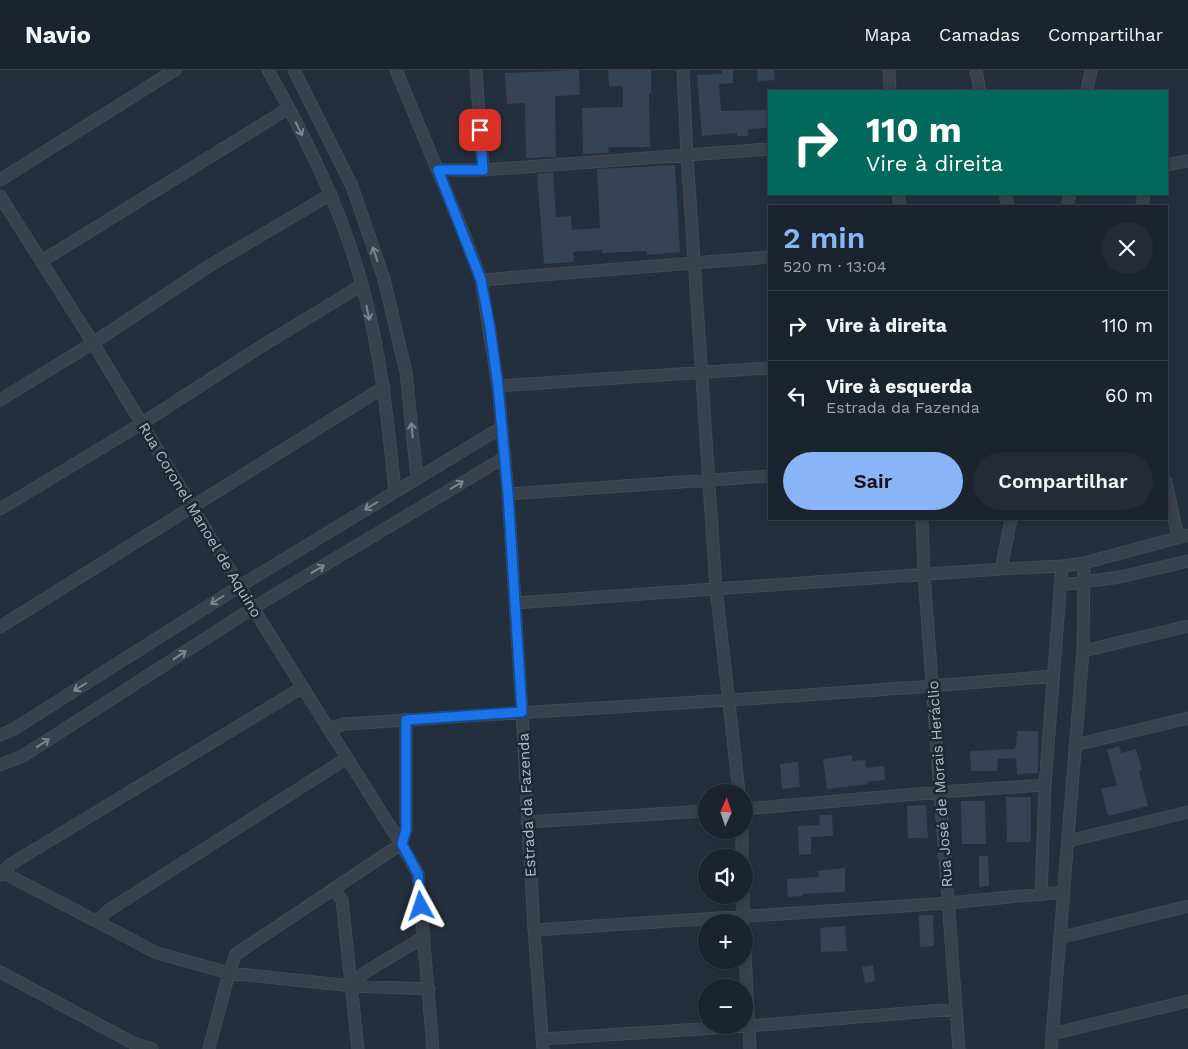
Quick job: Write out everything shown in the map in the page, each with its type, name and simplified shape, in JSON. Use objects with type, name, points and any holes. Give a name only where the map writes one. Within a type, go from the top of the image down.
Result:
[{"type":"street","points":[[0,180],[175,70]]},
{"type":"street","points":[[268,70],[289,108],[331,194],[362,285],[384,387],[395,491]]},
{"type":"street","points":[[294,70],[352,186],[384,279],[406,372],[417,478]]},
{"type":"street","name":"Estrada da Fazenda","points":[[396,70],[481,280],[498,386],[508,494],[542,1044]]},
{"type":"street","points":[[476,70],[483,170]]},
{"type":"street","points":[[683,70],[716,588],[739,784]]},
{"type":"street","points":[[889,70],[890,90]]},
{"type":"street","points":[[976,70],[980,90]]},
{"type":"street","points":[[1087,90],[1091,70]]},
{"type":"street","points":[[42,261],[289,108]]},
{"type":"street","points":[[438,170],[483,170],[768,149]]},
{"type":"street","points":[[1168,165],[1188,161]]},
{"type":"street","points":[[0,400],[92,343],[209,266],[331,194]]},
{"type":"street","name":"Rua Coronel Manoel de Aquino","points":[[0,196],[42,261],[253,608],[402,844],[418,874],[433,1049]]},
{"type":"street","points":[[481,280],[768,257]]},
{"type":"street","points":[[0,509],[141,424],[265,344],[362,285]]},
{"type":"street","points":[[498,386],[768,368]]},
{"type":"street","points":[[0,627],[384,387]]},
{"type":"street","points":[[0,736],[240,586],[502,426]]},
{"type":"street","points":[[0,765],[23,756],[253,608],[505,457]]},
{"type":"street","points":[[508,494],[768,476]]},
{"type":"street","points":[[515,603],[1084,563],[1183,537],[1168,488]]},
{"type":"street","name":"Rua José de Morais Heráclio","points":[[922,520],[924,574],[959,1049]]},
{"type":"street","points":[[1001,569],[1011,520]]},
{"type":"street","points":[[1061,585],[1128,575],[1188,561]]},
{"type":"street","points":[[1051,1049],[1083,651],[1084,563]]},
{"type":"street","points":[[1041,895],[1045,785],[1062,566]]},
{"type":"street","points":[[1083,651],[1188,626]]},
{"type":"street","points":[[329,729],[344,724],[730,700],[1053,676]]},
{"type":"street","points":[[303,688],[11,864],[1,873],[157,953],[229,973],[352,986],[429,989]]},
{"type":"street","points":[[1075,745],[1188,718]]},
{"type":"street","points":[[209,1049],[229,973],[236,954],[402,844],[406,830],[406,720]]},
{"type":"street","points":[[96,921],[110,910],[347,758]]},
{"type":"street","points":[[753,808],[1045,785]]},
{"type":"street","points":[[528,822],[698,811]]},
{"type":"street","points":[[1068,840],[1188,812]]},
{"type":"street","points":[[333,889],[342,900],[358,1049]]},
{"type":"street","points":[[753,919],[1063,892]]},
{"type":"street","points":[[1059,938],[1188,906]]},
{"type":"street","points":[[534,930],[698,922]]},
{"type":"street","points":[[352,986],[364,973],[424,937]]},
{"type":"street","points":[[0,972],[133,1043],[152,1049]]},
{"type":"street","points":[[1052,1034],[1188,1001]]},
{"type":"street","points":[[753,1026],[956,1010]]},
{"type":"street","points":[[542,1044],[698,1030]]},
{"type":"street","points":[[749,1034],[750,1049]]},
{"type":"building","points":[[579,70],[580,95],[555,96],[556,157],[526,158],[525,103],[507,104],[505,73]]},
{"type":"building","points":[[608,70],[651,70],[651,93],[649,93],[650,147],[608,147],[609,153],[583,154],[582,108],[623,107],[623,86],[609,86]]},
{"type":"building","points":[[722,70],[733,70],[733,83],[719,84],[721,111],[768,110],[768,128],[748,129],[748,136],[737,136],[737,133],[702,136],[697,75],[722,74]]},
{"type":"building","points":[[757,70],[774,70],[775,80],[758,81]]},
{"type":"building","points":[[675,165],[680,252],[647,255],[647,251],[602,253],[602,250],[573,252],[574,262],[544,264],[537,174],[553,172],[556,217],[571,216],[572,230],[600,228],[597,169]]},
{"type":"building","points":[[1017,731],[1038,731],[1038,773],[1017,774],[1016,758],[998,759],[997,771],[971,771],[970,751],[1015,749]]},
{"type":"building","points":[[1119,746],[1121,753],[1136,749],[1142,770],[1139,771],[1148,806],[1108,816],[1101,789],[1117,785],[1107,750]]},
{"type":"building","points":[[852,755],[852,761],[865,760],[866,768],[884,766],[885,780],[827,789],[823,759]]},
{"type":"building","points":[[798,762],[800,787],[782,789],[780,764]]},
{"type":"building","points":[[1006,797],[1031,797],[1031,842],[1007,842]]},
{"type":"building","points":[[961,801],[985,801],[986,844],[962,844]]},
{"type":"building","points":[[926,805],[928,838],[908,838],[907,806]]},
{"type":"building","points":[[819,815],[832,815],[833,836],[811,837],[811,854],[799,855],[798,826],[820,825]]},
{"type":"building","points":[[979,856],[988,856],[989,886],[979,887]]},
{"type":"building","points":[[845,868],[845,892],[803,894],[803,896],[788,897],[787,879],[819,877],[818,871]]},
{"type":"building","points":[[919,915],[933,915],[934,946],[920,947]]},
{"type":"building","points":[[845,926],[847,951],[821,952],[820,928]]},
{"type":"building","points":[[873,965],[875,981],[865,983],[862,967]]},
{"type":"route","points":[[421,906],[418,874],[402,844],[406,830],[406,720],[522,712],[508,494],[498,386],[490,328],[481,280],[438,170],[483,170],[480,130]]}]
